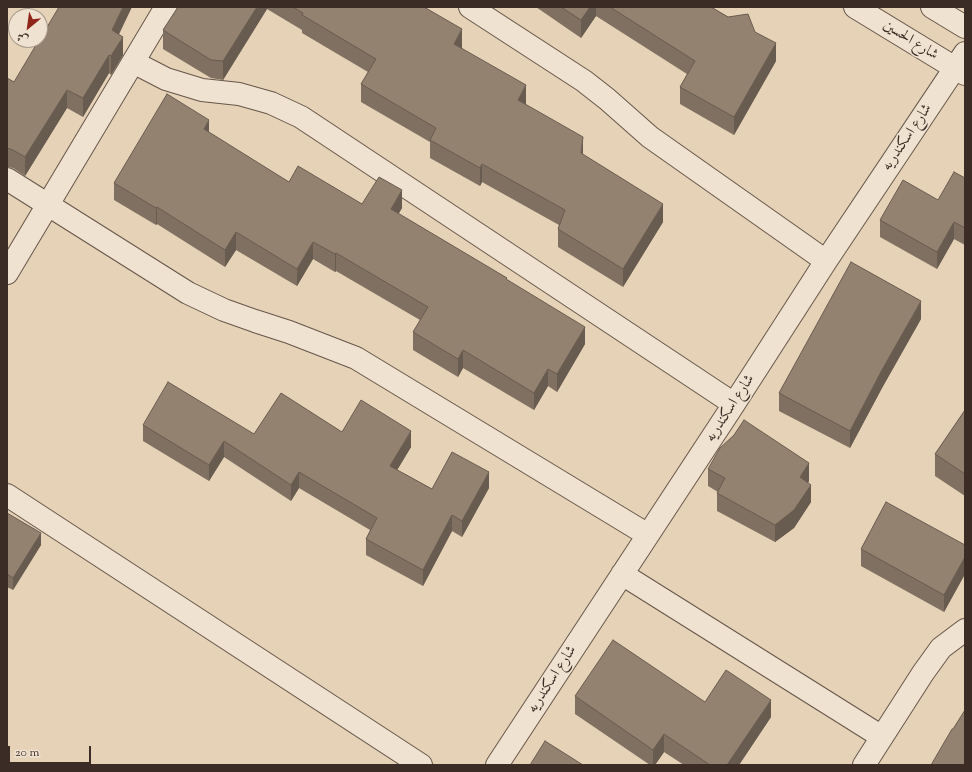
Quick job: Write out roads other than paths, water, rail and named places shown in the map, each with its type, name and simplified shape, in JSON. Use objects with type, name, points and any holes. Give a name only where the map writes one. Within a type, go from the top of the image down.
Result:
[{"type":"street","points":[[7,273],[166,7]]},
{"type":"street","points":[[470,7],[584,81],[650,137],[826,261]]},
{"type":"street","name":"شارع الحسين","points":[[855,7],[962,65]]},
{"type":"street","points":[[932,7],[965,27]]},
{"type":"street","points":[[132,62],[166,79],[202,90],[239,94],[271,103],[301,117],[734,404]]},
{"type":"street","name":"شارع اسكندريه","points":[[497,765],[826,261],[962,65]]},
{"type":"street","points":[[7,179],[188,293],[224,310],[323,344],[356,358],[648,535]]},
{"type":"street","points":[[7,495],[421,765]]},
{"type":"street","points":[[622,574],[882,737]]},
{"type":"street","points":[[864,765],[923,673],[941,648],[965,630]]}]
